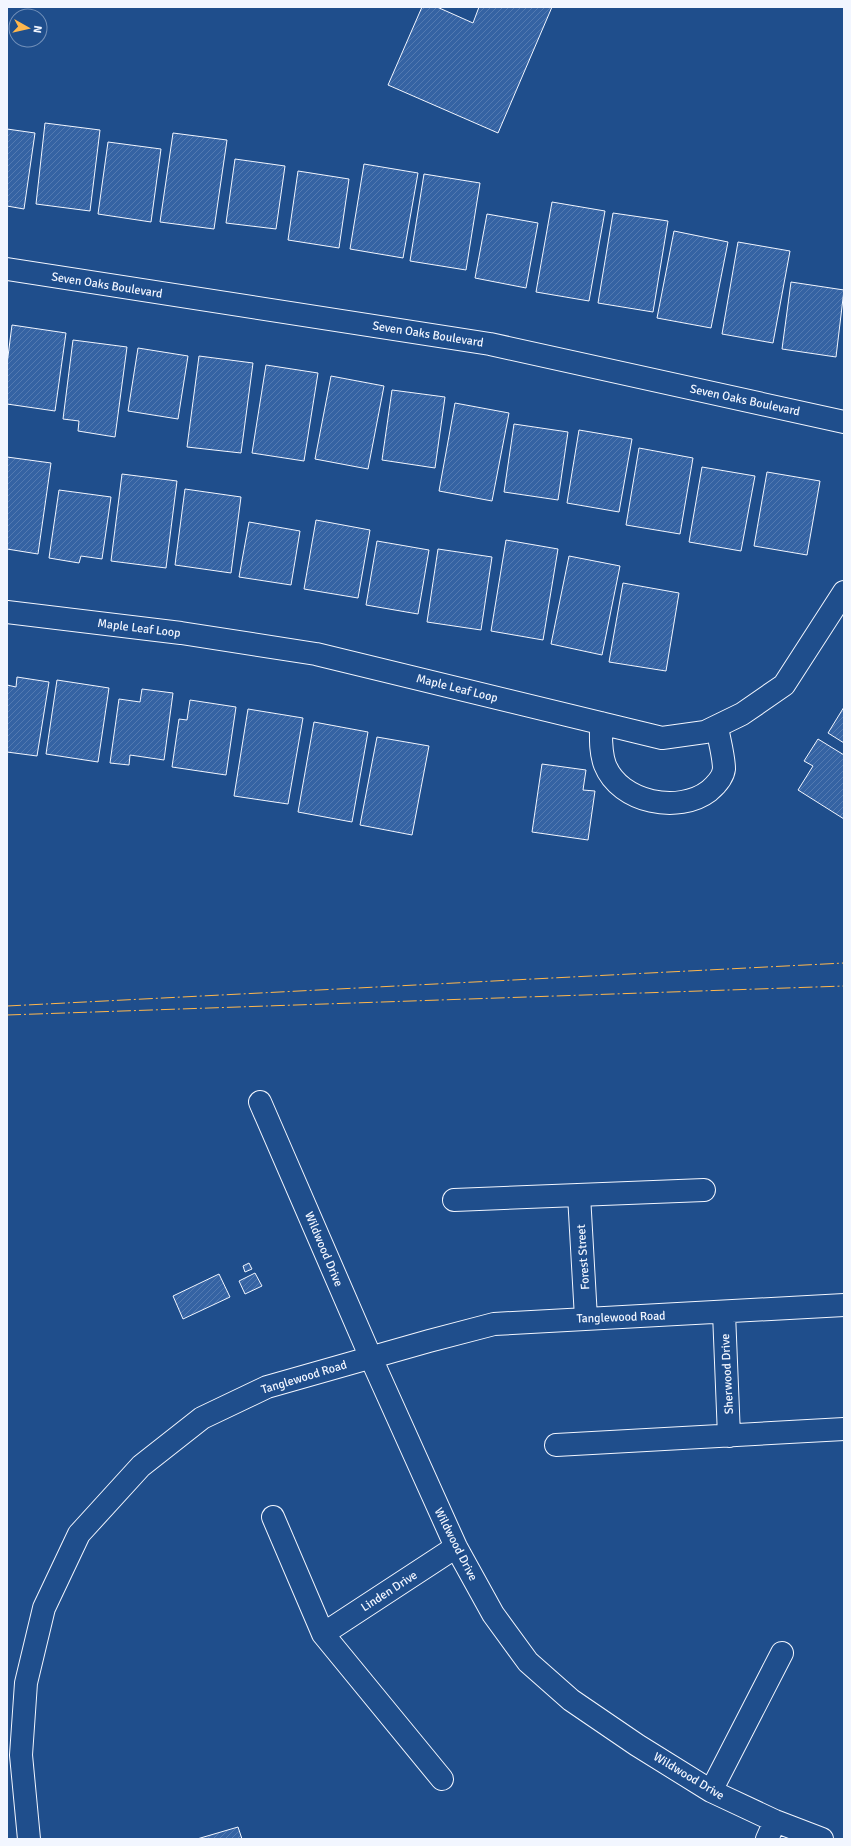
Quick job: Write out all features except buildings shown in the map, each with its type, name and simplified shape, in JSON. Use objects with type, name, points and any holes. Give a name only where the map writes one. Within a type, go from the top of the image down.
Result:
[{"type":"street","name":"Seven Oaks Boulevard","points":[[7,269],[490,344],[844,422]]},
{"type":"street","name":"Maple Leaf Loop","points":[[7,612],[181,633],[316,654],[662,738],[705,732],[742,714],[784,685],[844,592]]},
{"type":"street","points":[[601,723],[601,751],[605,766],[615,779],[630,793],[648,801],[664,803],[685,802],[691,800],[703,795],[718,783],[724,769],[717,726]]},
{"type":"street","name":"Wildwood Drive","points":[[260,1102],[371,1358],[456,1547],[493,1614],[528,1662],[571,1700],[771,1830],[822,1839]]},
{"type":"street","points":[[454,1200],[704,1190]]},
{"type":"street","name":"Forest Street","points":[[579,1195],[586,1318]]},
{"type":"street","name":"Tanglewood Road","points":[[30,1839],[21,1755],[26,1683],[44,1608],[79,1534],[141,1466],[202,1418],[266,1387],[371,1358],[429,1340],[494,1324],[586,1318],[724,1313],[844,1305]]},
{"type":"street","name":"Sherwood Drive","points":[[724,1313],[730,1436]]},
{"type":"street","points":[[556,1445],[844,1430]]},
{"type":"street","points":[[273,1517],[323,1634],[442,1779]]},
{"type":"street","name":"Linden Drive","points":[[323,1634],[456,1547]]},
{"type":"street","points":[[711,1791],[782,1652]]},
{"type":"power","points":[[7,1006],[844,963]]},
{"type":"power","points":[[7,1015],[844,986]]}]
